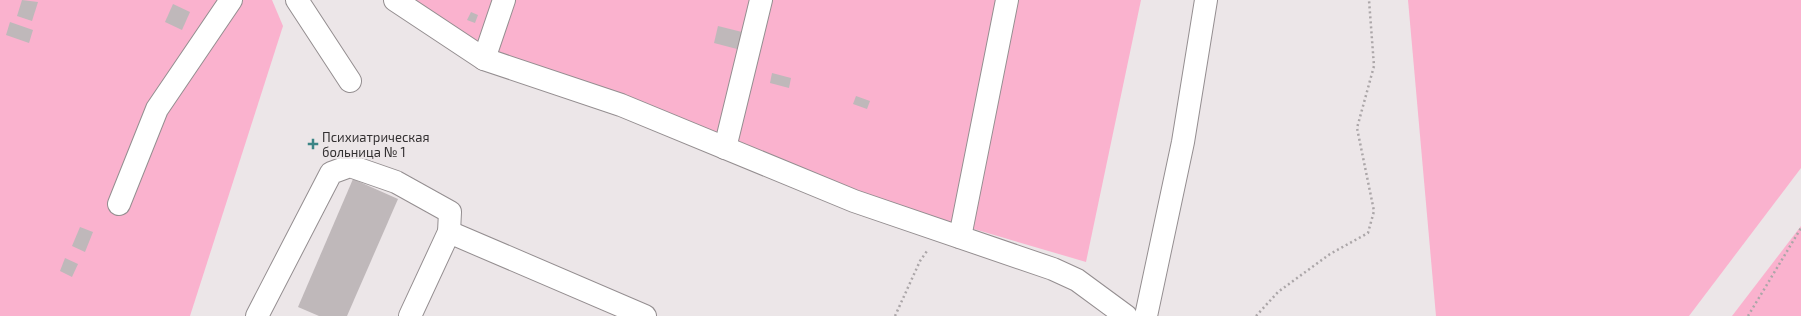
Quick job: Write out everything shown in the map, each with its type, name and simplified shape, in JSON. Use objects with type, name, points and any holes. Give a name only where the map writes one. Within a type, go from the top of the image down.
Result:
[{"type":"street","points":[[119,204],[157,109],[231,0]]},
{"type":"street","points":[[297,0],[350,81]]},
{"type":"street","points":[[395,0],[484,59],[621,105],[854,202],[1052,269],[1077,280],[1126,316]]},
{"type":"street","points":[[484,59],[504,0]]},
{"type":"street","points":[[725,148],[761,0]]},
{"type":"street","points":[[951,234],[1006,0]]},
{"type":"street","points":[[1146,316],[1183,142],[1206,0]]},
{"type":"street","points":[[257,316],[332,173],[350,166],[396,182],[450,212],[449,232],[410,316]]},
{"type":"street","points":[[449,232],[645,316]]},
{"type":"path","points":[[1256,316],[1278,292],[1330,254],[1368,233],[1374,211],[1357,128],[1374,66],[1369,0]]},
{"type":"path","points":[[1748,316],[1801,228]]},
{"type":"path","points":[[895,316],[920,261],[951,234]]},
{"type":"shaded area","points":[[0,0],[272,0],[283,26],[190,316],[0,316]]},
{"type":"shaded area","points":[[411,0],[1141,0],[1086,262],[855,194],[471,47]]},
{"type":"shaded area","points":[[1408,0],[1801,0],[1801,168],[1689,316],[1436,316]]},
{"type":"shaded area","points":[[1801,226],[1801,316],[1732,316]]},
{"type":"building","points":[[22,0],[38,2],[32,21],[17,16]]},
{"type":"building","points":[[173,4],[190,12],[182,30],[165,22]]},
{"type":"building","points":[[471,12],[478,15],[475,23],[467,20]]},
{"type":"building","points":[[10,22],[33,30],[29,43],[6,35]]},
{"type":"building","points":[[718,26],[742,32],[737,49],[714,43]]},
{"type":"building","points":[[772,73],[791,78],[789,88],[770,83]]},
{"type":"building","points":[[856,96],[870,101],[867,109],[853,104]]},
{"type":"building","points":[[353,179],[398,199],[347,316],[319,316],[298,307]]},
{"type":"building","points":[[80,227],[93,232],[85,252],[72,246]]},
{"type":"building","points":[[65,258],[78,264],[72,277],[60,271]]},
{"type":"place","name":"Психиатрическая больница № 1","points":[[313,144]]}]
